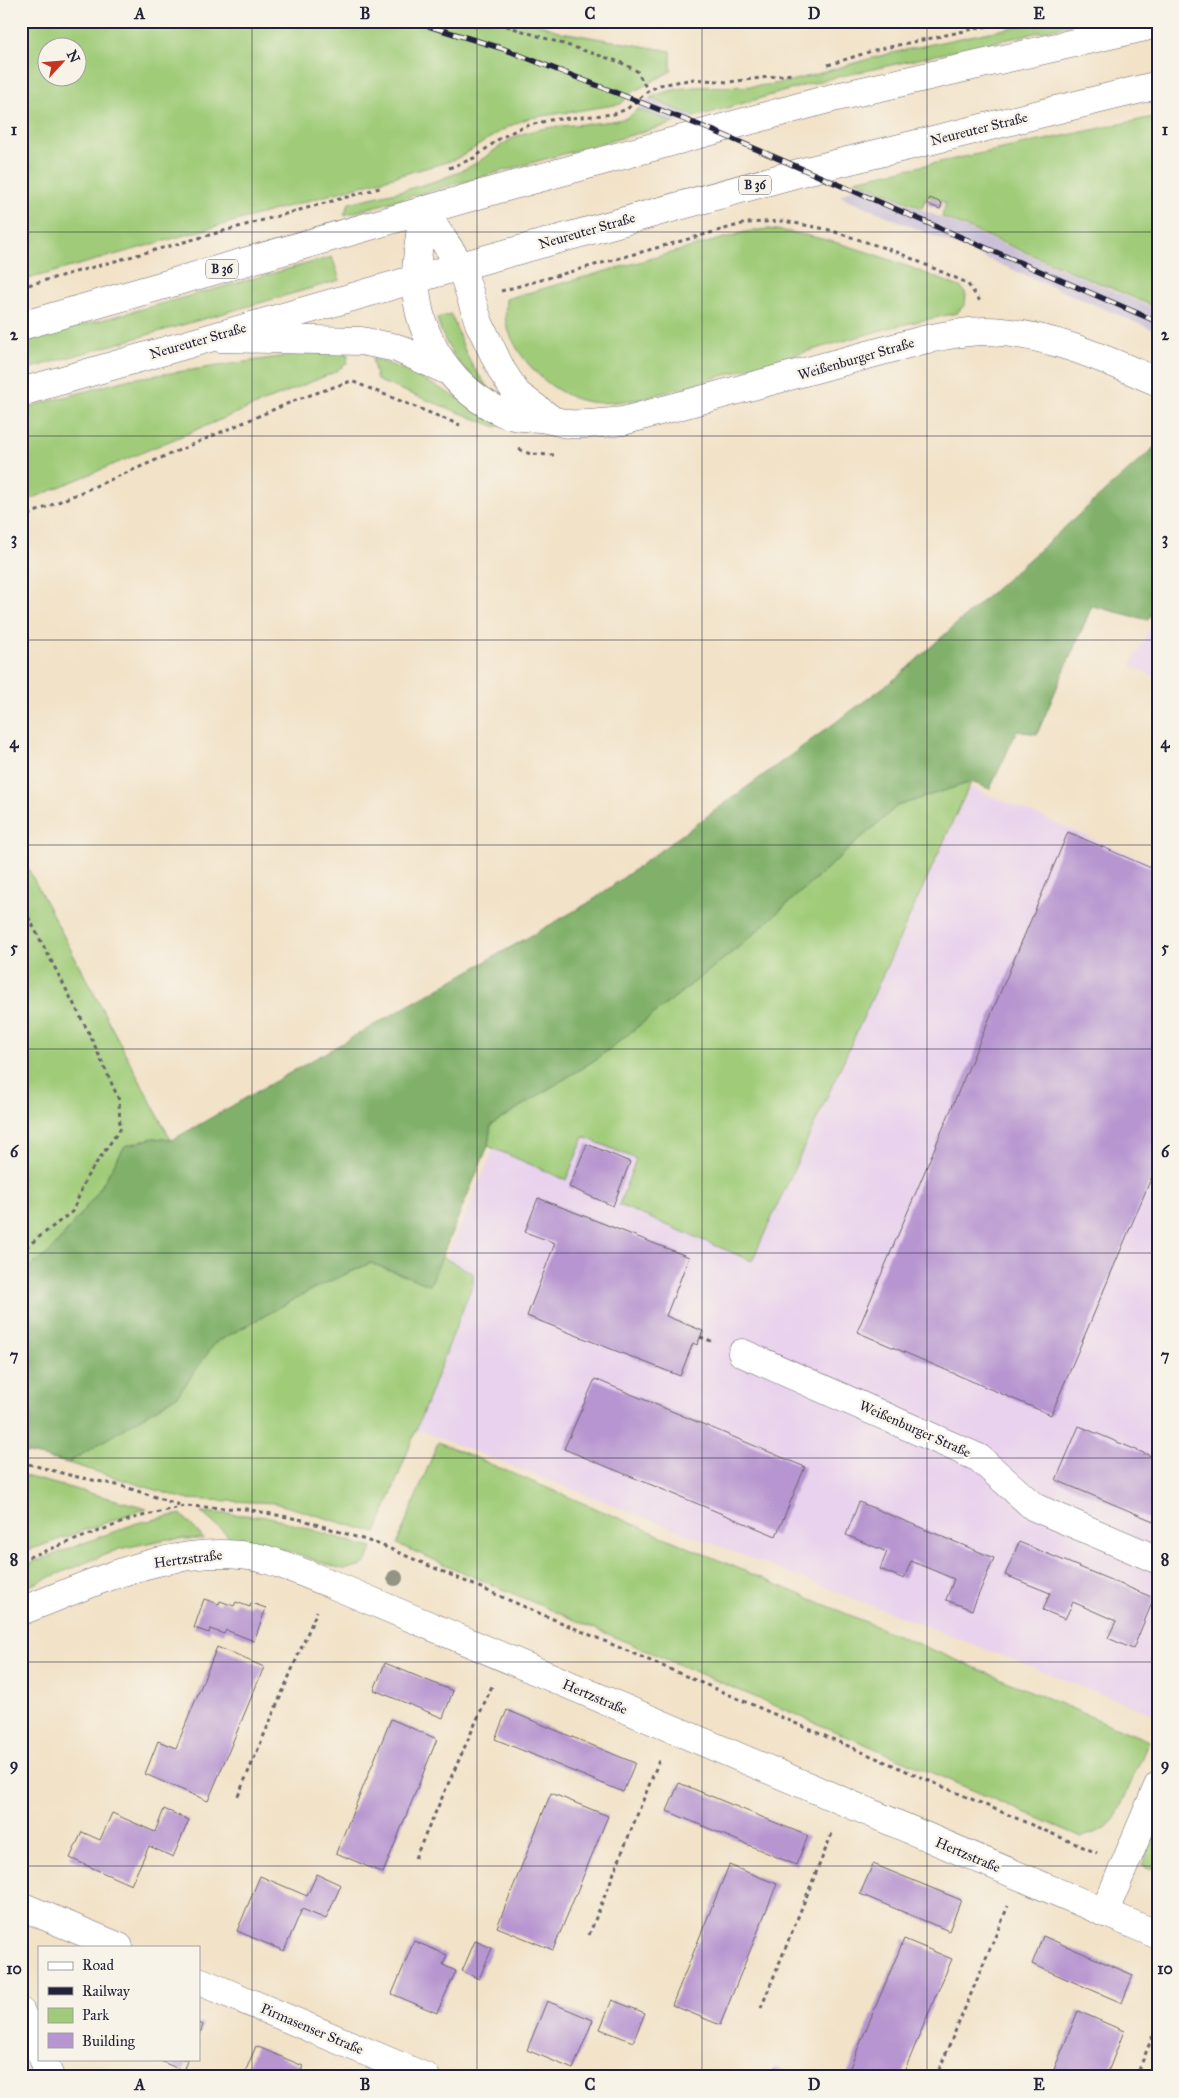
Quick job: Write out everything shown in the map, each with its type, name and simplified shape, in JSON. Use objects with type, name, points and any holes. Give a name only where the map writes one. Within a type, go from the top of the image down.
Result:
[{"type":"main road","name":"B 36","points":[[21,326],[423,210],[832,98],[1158,24]]},
{"type":"main road","name":"Neureuter Straße","points":[[21,392],[461,266],[806,171],[1158,85]]},
{"type":"main road","name":"Weißenburger Straße","points":[[423,210],[461,266],[479,324],[487,343],[517,394],[551,419]]},
{"type":"main road","name":"Weißenburger Straße","points":[[423,210],[416,280],[423,320],[431,345],[448,371],[472,395],[508,415],[551,419],[568,424],[624,421],[923,340],[984,331],[1031,336],[1075,348],[1158,382]]},
{"type":"main road","name":"Weißenburger Straße","points":[[208,338],[361,341],[397,348],[448,371]]},
{"type":"main road","name":"Weißenburger Straße","points":[[742,1353],[979,1458],[1034,1507],[1158,1560]]},
{"type":"main road","name":"Hertzstraße","points":[[21,1611],[144,1565],[184,1556],[232,1554],[262,1558],[328,1583],[1158,1935]]},
{"type":"main road","points":[[1104,1913],[1158,1786]]},
{"type":"main road","points":[[21,1906],[104,1944]]},
{"type":"main road","name":"Pirmasenser Straße","points":[[200,1981],[426,2077]]},
{"type":"main road","points":[[28,2009],[38,2047]]},
{"type":"main road","points":[[42,2060],[50,2077]]},
{"type":"path","points":[[491,21],[620,62],[637,71],[648,91]]},
{"type":"path","points":[[827,65],[875,50],[1012,21]]},
{"type":"path","points":[[447,170],[474,158],[499,139],[522,127],[550,120],[614,114],[627,109],[648,91],[674,82],[694,79],[728,82],[799,73]]},
{"type":"path","points":[[21,287],[392,185]]},
{"type":"path","points":[[472,300],[746,223],[783,221],[826,229],[897,252],[967,283],[981,304],[984,331]]},
{"type":"path","points":[[21,518],[296,400],[351,381]]},
{"type":"path","points":[[21,902],[90,1035],[119,1100],[120,1129],[86,1178],[72,1211],[21,1251]]},
{"type":"path","points":[[21,1462],[73,1476],[122,1486],[184,1506],[246,1509],[303,1520],[381,1545],[1124,1864]]},
{"type":"path","points":[[21,1560],[134,1518],[184,1506]]},
{"type":"path","points":[[238,1796],[328,1583]]},
{"type":"path","points":[[415,1858],[504,1658]]},
{"type":"path","points":[[588,1935],[671,1730]]},
{"type":"path","points":[[761,2008],[845,1803]]},
{"type":"path","points":[[936,2077],[1020,1878]]},
{"type":"path","points":[[1136,2077],[1158,2024]]},
{"type":"shaded area","points":[[650,98],[695,117],[675,123],[637,109]]},
{"type":"shaded area","points":[[861,184],[1158,310],[1158,332],[840,196]]},
{"type":"shaded area","points":[[1158,611],[1158,678],[1131,666]]},
{"type":"shaded area","points":[[970,787],[1158,866],[1158,1716],[380,1415],[494,1148],[565,1180],[584,1137],[637,1159],[619,1205],[752,1261]]},
{"type":"green space","points":[[21,21],[530,21],[561,32],[671,51],[671,71],[631,93],[621,104],[530,118],[510,126],[454,160],[21,281]]},
{"type":"green space","points":[[1044,21],[1089,21],[824,80],[695,117],[650,98],[665,92],[695,87],[774,84],[815,75],[904,50]]},
{"type":"green space","points":[[637,109],[675,123],[344,215],[349,203],[410,188],[455,174],[476,163],[510,140],[525,133],[549,128],[623,119],[629,117]]},
{"type":"green space","points":[[1158,116],[1158,308],[942,217],[946,203],[927,195],[922,208],[855,180]]},
{"type":"green space","points":[[768,229],[842,244],[914,269],[962,288],[966,295],[965,304],[957,313],[892,327],[642,399],[598,403],[571,397],[559,391],[536,373],[518,351],[507,326],[506,299],[746,232]]},
{"type":"green space","points":[[332,257],[340,280],[21,371],[21,342]]},
{"type":"green space","points":[[451,314],[473,367],[490,390],[471,375],[451,351],[437,318]]},
{"type":"green space","points":[[312,352],[343,352],[348,355],[347,363],[335,372],[21,503],[21,409],[130,379]]},
{"type":"green space","points":[[372,358],[408,371],[465,402],[499,425],[497,427],[491,425],[377,380]]},
{"type":"green space","points":[[1158,444],[1158,600],[1148,620],[1092,606],[1037,734],[1017,731],[990,789],[971,782],[897,806],[740,946],[598,1058],[491,1125],[488,1146],[430,1285],[370,1263],[313,1289],[215,1343],[178,1395],[68,1463],[21,1452],[21,1273],[50,1252],[96,1195],[125,1146],[153,1138],[172,1140],[590,902],[896,678]]},
{"type":"green space","points":[[971,782],[752,1261],[619,1205],[636,1159],[584,1137],[566,1180],[488,1146],[491,1125],[598,1058],[740,946],[897,806]]},
{"type":"green space","points":[[21,855],[171,1140],[153,1138],[125,1146],[96,1195],[50,1252],[21,1273]]},
{"type":"green space","points":[[442,1257],[473,1273],[473,1283],[376,1533],[275,1503],[185,1499],[68,1463],[178,1395],[215,1343],[313,1289],[371,1263],[430,1285]]},
{"type":"green space","points":[[438,1442],[1149,1741],[1117,1815],[1106,1827],[1098,1832],[1082,1837],[397,1544]]},
{"type":"green space","points":[[21,1475],[147,1508],[21,1553]]},
{"type":"green space","points":[[201,1512],[270,1517],[372,1548],[367,1561],[360,1567],[336,1568],[286,1550],[236,1543]]},
{"type":"green space","points":[[181,1514],[204,1539],[167,1539],[119,1549],[21,1589],[21,1567],[137,1523]]},
{"type":"green space","points":[[1158,1826],[1158,1871],[1142,1865]]},
{"type":"building","points":[[930,198],[942,203],[940,209],[927,204]]},
{"type":"building","points":[[1068,832],[1158,871],[1158,1162],[1051,1415],[857,1332]]},
{"type":"building","points":[[587,1144],[630,1162],[613,1206],[569,1187]]},
{"type":"building","points":[[538,1198],[689,1257],[666,1316],[703,1331],[697,1345],[693,1343],[680,1376],[527,1316],[555,1243],[525,1232]]},
{"type":"building","points":[[595,1379],[805,1467],[776,1536],[564,1449]]},
{"type":"building","points":[[1079,1426],[1158,1459],[1158,1523],[1056,1480]]},
{"type":"building","points":[[859,1502],[994,1558],[972,1610],[946,1600],[954,1579],[911,1561],[904,1579],[880,1569],[887,1552],[846,1535]]},
{"type":"building","points":[[1019,1542],[1154,1598],[1133,1649],[1108,1638],[1116,1621],[1073,1602],[1065,1619],[1043,1610],[1050,1593],[1005,1575]]},
{"type":"building","points":[[204,1599],[219,1604],[220,1601],[234,1606],[236,1602],[250,1607],[251,1603],[266,1608],[254,1641],[226,1630],[224,1634],[210,1629],[209,1633],[194,1628]]},
{"type":"building","points":[[217,1647],[264,1667],[208,1801],[145,1774],[158,1741],[176,1748]]},
{"type":"building","points":[[385,1663],[453,1691],[443,1718],[374,1690]]},
{"type":"building","points":[[507,1710],[635,1763],[623,1792],[495,1739]]},
{"type":"building","points":[[391,1719],[437,1739],[383,1873],[336,1853]]},
{"type":"building","points":[[679,1783],[808,1836],[796,1865],[667,1811]]},
{"type":"building","points":[[551,1793],[608,1816],[553,1950],[497,1927]]},
{"type":"building","points":[[164,1809],[189,1820],[173,1857],[149,1846],[131,1885],[70,1858],[82,1832],[100,1840],[112,1813],[155,1832]]},
{"type":"building","points":[[873,1864],[961,1900],[949,1931],[860,1894]]},
{"type":"building","points":[[729,1865],[777,1884],[720,2025],[672,2005]]},
{"type":"building","points":[[317,1874],[341,1885],[326,1919],[302,1909],[284,1951],[237,1931],[260,1876],[307,1896]]},
{"type":"building","points":[[1043,1936],[1133,1975],[1122,2003],[1032,1964]]},
{"type":"building","points":[[904,1939],[952,1959],[902,2077],[846,2077]]},
{"type":"building","points":[[414,1941],[447,1955],[443,1965],[456,1971],[437,2013],[392,1994]]},
{"type":"building","points":[[475,1941],[492,1948],[479,1979],[462,1971]]},
{"type":"building","points":[[612,2000],[645,2013],[633,2042],[600,2029]]},
{"type":"building","points":[[547,2001],[593,2020],[573,2069],[527,2050]]},
{"type":"building","points":[[1078,2011],[1124,2031],[1106,2077],[1051,2077]]},
{"type":"building","points":[[256,2046],[303,2066],[299,2077],[243,2077]]},
{"type":"building","points":[[158,2060],[188,2060],[183,2071]]},
{"type":"building","points":[[775,2067],[798,2077],[771,2077]]},
{"type":"railway","points":[[412,21],[504,49],[714,131],[1158,322]]}]
